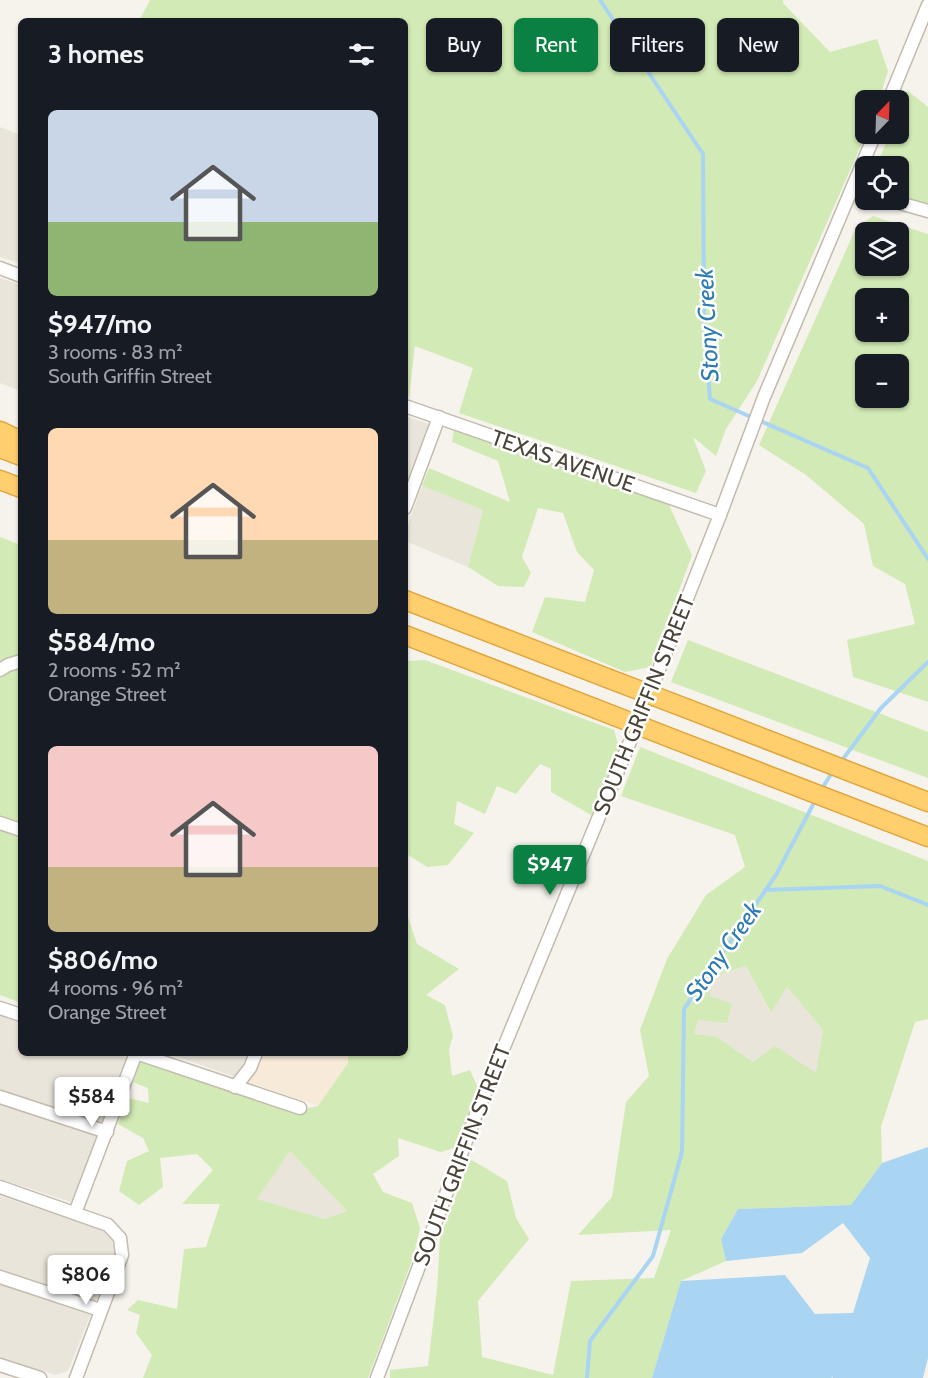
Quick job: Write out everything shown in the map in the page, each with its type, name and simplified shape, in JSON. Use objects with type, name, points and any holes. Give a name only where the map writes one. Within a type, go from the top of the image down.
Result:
[{"type":"highway","points":[[0,431],[18,440]]},
{"type":"highway","points":[[0,448],[18,455]]},
{"type":"highway","points":[[0,480],[18,487]]},
{"type":"highway","points":[[408,601],[920,799]]},
{"type":"highway","points":[[408,636],[928,837]]},
{"type":"street","points":[[893,90],[928,5]]},
{"type":"street","name":"SOUTH GRIFFIN STREET","points":[[377,1378],[475,1117],[639,721],[758,412],[871,144]]},
{"type":"street","points":[[909,206],[928,211]]},
{"type":"street","points":[[0,268],[18,275]]},
{"type":"street","name":"TEXAS AVENUE","points":[[408,407],[720,515]]},
{"type":"street","points":[[408,499],[439,417]]},
{"type":"street","points":[[0,670],[18,662]]},
{"type":"street","points":[[0,823],[18,829]]},
{"type":"street","points":[[0,1008],[18,1014]]},
{"type":"street","points":[[75,1213],[135,1056]]},
{"type":"street","points":[[145,1056],[300,1107]]},
{"type":"street","points":[[235,1087],[250,1068],[255,1056]]},
{"type":"street","points":[[0,1096],[106,1132]]},
{"type":"street","points":[[0,1187],[108,1225],[120,1238],[122,1255],[76,1378]]},
{"type":"street","points":[[0,1277],[100,1310]]},
{"type":"street","points":[[0,1365],[40,1378]]},
{"type":"shaded area","points":[[0,127],[18,134],[18,262],[0,257]]},
{"type":"shaded area","points":[[0,278],[18,284],[18,390],[0,383]]},
{"type":"shaded area","points":[[408,417],[429,424],[408,483]]},
{"type":"shaded area","points":[[422,486],[483,510],[468,567],[408,542],[408,525]]},
{"type":"shaded area","points":[[746,966],[770,1012],[787,987],[823,1030],[814,1092],[760,1138],[717,1037],[693,1035],[710,996],[710,978]]},
{"type":"shaded area","points":[[0,1016],[18,1022],[18,1056],[122,1056],[128,1058],[71,1202],[0,1179]]},
{"type":"shaded area","points":[[175,1056],[254,1056],[241,1079]]},
{"type":"shaded area","points":[[254,1056],[350,1056],[348,1063],[318,1106],[241,1079]]},
{"type":"shaded area","points":[[290,1151],[347,1211],[325,1219],[256,1199]]},
{"type":"shaded area","points":[[0,1196],[108,1232],[116,1252],[68,1371],[55,1375],[0,1357]]},
{"type":"green space","points":[[150,0],[783,0],[783,3],[797,18],[717,18],[717,72],[799,72],[799,20],[830,52],[877,39],[888,71],[882,90],[855,90],[855,144],[862,144],[757,381],[726,429],[716,456],[693,437],[706,471],[696,493],[459,413],[473,368],[415,346],[408,397],[408,18],[141,18]]},
{"type":"green space","points":[[909,92],[928,107],[928,204],[909,199],[909,156],[880,156],[886,144],[909,144]]},
{"type":"green space","points":[[873,216],[891,222],[864,222]]},
{"type":"green space","points":[[909,228],[928,234],[928,702],[853,677],[847,640],[915,624],[905,584],[873,566],[864,524],[806,475],[759,445],[855,230],[855,276],[909,276]]},
{"type":"green space","points":[[454,429],[668,503],[692,555],[651,667],[625,672],[532,632],[545,597],[585,602],[594,570],[577,552],[563,513],[538,508],[522,557],[531,573],[524,587],[498,586],[468,567],[483,510],[422,486],[429,468],[510,502],[498,461],[452,442]]},
{"type":"green space","points":[[0,537],[18,544],[18,1002],[0,995]]},
{"type":"green space","points":[[688,640],[928,732],[928,778],[671,682]]},
{"type":"green space","points":[[425,660],[614,730],[620,750],[593,816],[551,792],[551,769],[540,764],[516,794],[497,786],[485,814],[457,801],[454,824],[474,833],[448,865],[427,867],[408,855],[408,661]]},
{"type":"green space","points":[[640,747],[928,861],[928,1019],[915,1022],[881,1127],[882,1163],[851,1205],[738,1209],[721,1239],[726,1261],[681,1281],[652,1378],[390,1378],[390,1370],[428,1366],[440,1238],[470,1159],[507,1181],[516,1218],[529,1239],[478,1301],[482,1357],[553,1375],[571,1281],[654,1278],[671,1230],[578,1235],[612,1197],[626,1102],[649,1076],[640,1030],[667,959],[706,895],[745,867],[735,835],[621,796]],"holes":[[[746,966],[771,1013],[787,987],[823,1030],[816,1073],[775,1046],[753,1062],[717,1037],[694,1034],[698,1020],[727,1023],[732,1004],[710,996],[710,978]]]},
{"type":"green space","points":[[408,917],[417,944],[459,969],[426,995],[445,1005],[453,1036],[449,1050],[452,1076],[470,1070],[478,1088],[454,1148],[441,1152],[398,1138],[399,1156],[373,1174],[383,1192],[412,1203],[420,1228],[413,1258],[368,1378],[143,1378],[152,1355],[136,1333],[140,1315],[127,1310],[138,1300],[177,1309],[184,1249],[206,1247],[220,1204],[182,1204],[213,1170],[197,1154],[160,1158],[163,1187],[139,1205],[119,1191],[127,1161],[149,1151],[143,1138],[118,1124],[128,1098],[149,1103],[148,1088],[130,1081],[139,1060],[291,1112],[318,1106],[348,1063],[348,1056],[408,1056]],"holes":[[[290,1151],[347,1211],[325,1219],[257,1199]]]},
{"type":"water","points":[[928,1147],[928,1358],[923,1378],[652,1378],[681,1281],[785,1275],[815,1314],[853,1313],[870,1258],[843,1223],[802,1253],[726,1261],[721,1239],[738,1209],[851,1205],[882,1163]]},
{"type":"waterway","name":"Stony Creek","points":[[600,0],[703,154],[704,318],[710,399],[868,468],[928,559]]},
{"type":"waterway","name":"Stony Creek","points":[[840,763],[881,708],[928,662]]},
{"type":"waterway","name":"Stony Creek","points":[[821,790],[833,771]]},
{"type":"waterway","name":"Stony Creek","points":[[587,1378],[590,1341],[653,1256],[682,1152],[684,1009],[776,875],[816,799]]},
{"type":"waterway","points":[[765,890],[880,886],[928,905]]}]
